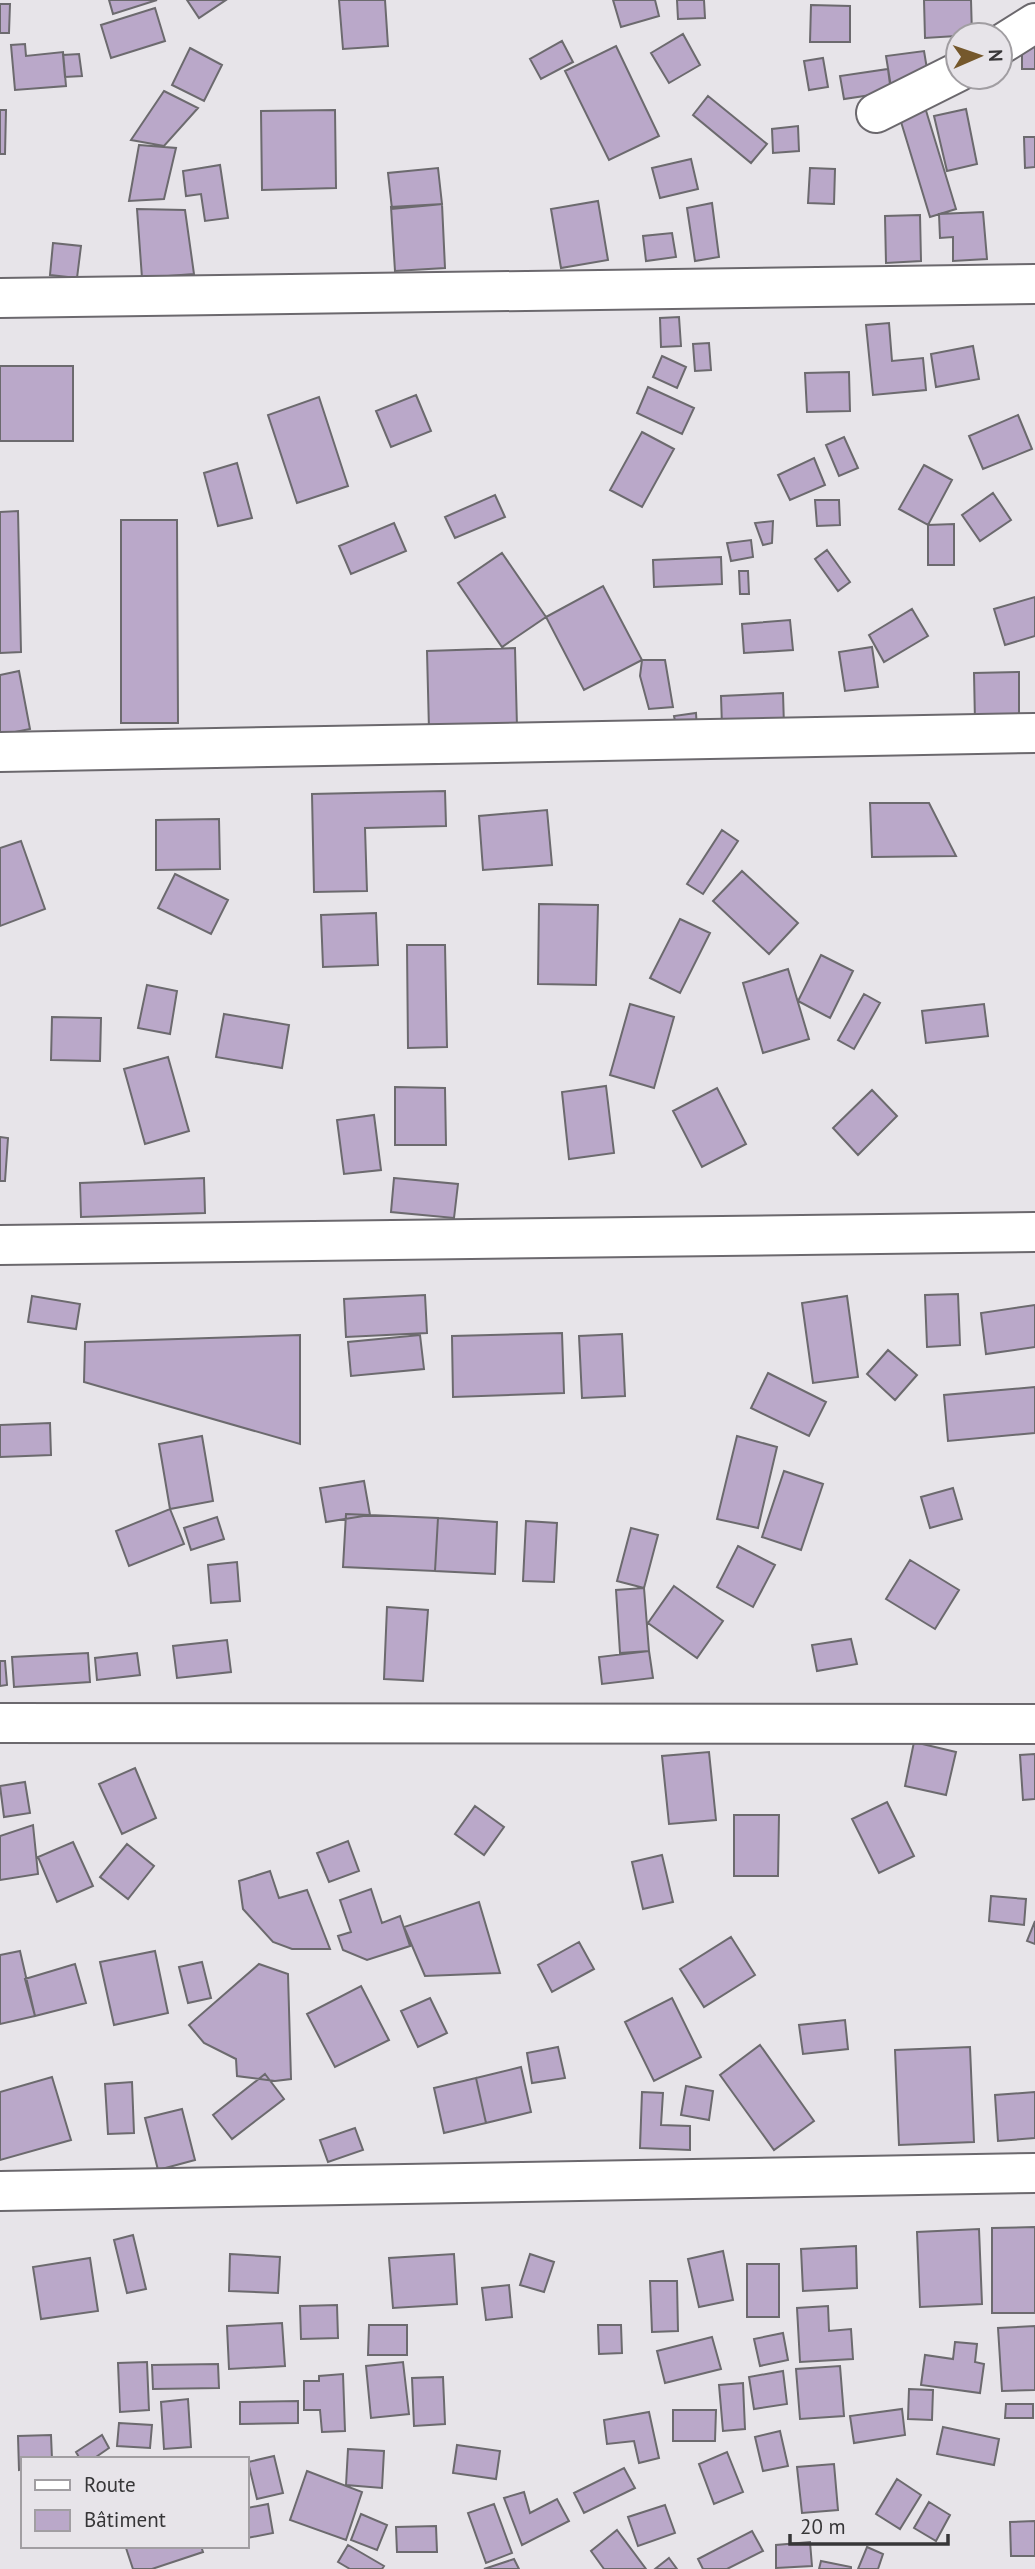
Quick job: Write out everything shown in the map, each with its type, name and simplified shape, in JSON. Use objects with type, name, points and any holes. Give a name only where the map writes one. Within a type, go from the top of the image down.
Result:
[{"type":"street","points":[[1014,37],[1035,23]]},
{"type":"street","points":[[876,113],[944,79]]},
{"type":"street","points":[[0,298],[1035,284]]},
{"type":"street","points":[[0,752],[1035,733]]},
{"type":"street","points":[[0,1245],[1035,1232]]},
{"type":"street","points":[[0,1723],[1035,1724]]},
{"type":"street","points":[[0,2192],[1035,2173]]},
{"type":"building","points":[[109,0],[157,0],[113,14]]},
{"type":"building","points":[[187,0],[226,0],[199,18]]},
{"type":"building","points":[[339,0],[385,0],[388,46],[343,49]]},
{"type":"building","points":[[613,0],[655,0],[659,16],[621,27]]},
{"type":"building","points":[[677,0],[704,0],[705,18],[678,19]]},
{"type":"building","points":[[924,0],[971,0],[972,21],[944,21],[944,37],[925,38]]},
{"type":"building","points":[[0,4],[10,4],[9,33],[0,33]]},
{"type":"building","points":[[811,5],[850,6],[850,42],[810,42]]},
{"type":"building","points":[[155,8],[165,41],[111,58],[101,25]]},
{"type":"building","points":[[683,34],[700,65],[669,83],[651,53]]},
{"type":"building","points":[[1022,39],[1035,39],[1035,69],[1022,69]]},
{"type":"building","points":[[562,41],[573,62],[541,79],[530,59]]},
{"type":"building","points":[[25,44],[26,56],[63,52],[66,86],[15,90],[11,45]]},
{"type":"building","points":[[616,46],[659,136],[609,160],[565,71]]},
{"type":"building","points":[[190,48],[222,65],[204,101],[172,85]]},
{"type":"building","points":[[924,51],[929,81],[891,87],[886,56]]},
{"type":"building","points":[[79,54],[82,76],[65,77],[63,55]]},
{"type":"building","points":[[823,58],[828,87],[809,90],[804,61]]},
{"type":"building","points":[[888,69],[891,92],[844,99],[840,76]]},
{"type":"building","points":[[164,91],[198,108],[164,146],[131,140]]},
{"type":"building","points":[[708,96],[767,144],[751,163],[693,115]]},
{"type":"building","points":[[924,104],[956,209],[930,217],[898,112]]},
{"type":"building","points":[[966,109],[977,164],[947,171],[934,116]]},
{"type":"building","points":[[0,110],[6,110],[5,154],[0,154]]},
{"type":"building","points":[[335,110],[336,188],[262,190],[261,111]]},
{"type":"building","points":[[798,126],[799,151],[773,153],[772,129]]},
{"type":"building","points":[[1024,137],[1035,137],[1035,167],[1025,168]]},
{"type":"building","points":[[139,145],[176,148],[164,199],[129,201]]},
{"type":"building","points":[[691,159],[698,189],[660,198],[652,168]]},
{"type":"building","points":[[220,165],[228,218],[205,221],[201,194],[186,196],[183,171]]},
{"type":"building","points":[[438,168],[442,204],[392,209],[388,173]]},
{"type":"building","points":[[810,168],[835,169],[834,204],[808,203]]},
{"type":"building","points":[[598,201],[608,260],[561,268],[551,209]]},
{"type":"building","points":[[712,203],[719,257],[695,261],[687,208]]},
{"type":"building","points":[[442,204],[445,268],[395,271],[391,207]]},
{"type":"building","points":[[137,209],[185,210],[194,274],[142,278]]},
{"type":"building","points":[[983,212],[987,259],[953,261],[953,237],[940,238],[939,214]]},
{"type":"building","points":[[920,215],[921,261],[886,263],[885,216]]},
{"type":"building","points":[[672,233],[676,257],[646,261],[643,236]]},
{"type":"building","points":[[53,243],[81,246],[77,278],[50,275]]},
{"type":"building","points":[[679,317],[681,346],[661,347],[660,318]]},
{"type":"building","points":[[889,323],[892,361],[923,358],[926,390],[873,395],[866,325]]},
{"type":"building","points":[[709,343],[711,370],[695,371],[693,344]]},
{"type":"building","points":[[973,346],[979,379],[936,387],[931,354]]},
{"type":"building","points":[[662,356],[686,367],[677,388],[653,377]]},
{"type":"building","points":[[0,366],[73,366],[73,441],[0,441]]},
{"type":"building","points":[[849,372],[850,411],[807,412],[805,373]]},
{"type":"building","points":[[648,387],[694,408],[682,434],[637,413]]},
{"type":"building","points":[[416,395],[431,431],[391,447],[376,411]]},
{"type":"building","points":[[319,397],[348,486],[297,503],[268,415]]},
{"type":"building","points":[[1018,415],[1032,449],[983,469],[969,436]]},
{"type":"building","points":[[642,432],[674,449],[642,507],[610,490]]},
{"type":"building","points":[[844,437],[858,468],[839,476],[826,445]]},
{"type":"building","points":[[814,458],[825,485],[790,500],[778,475]]},
{"type":"building","points":[[237,463],[252,518],[218,526],[204,473]]},
{"type":"building","points":[[924,465],[952,480],[928,525],[899,509]]},
{"type":"building","points":[[993,493],[1011,520],[980,541],[962,515]]},
{"type":"building","points":[[495,495],[505,517],[455,538],[445,517]]},
{"type":"building","points":[[815,500],[839,500],[840,525],[817,526]]},
{"type":"building","points":[[18,511],[21,652],[0,653],[0,512]]},
{"type":"building","points":[[121,520],[177,520],[178,723],[121,723]]},
{"type":"building","points":[[773,521],[772,543],[763,545],[755,523]]},
{"type":"building","points":[[394,523],[406,551],[351,574],[339,546]]},
{"type":"building","points":[[954,524],[954,565],[928,565],[928,525]]},
{"type":"building","points":[[751,540],[753,557],[731,561],[727,543]]},
{"type":"building","points":[[827,550],[850,582],[838,591],[815,559]]},
{"type":"building","points":[[502,553],[546,617],[502,647],[458,583]]},
{"type":"building","points":[[721,557],[722,584],[654,587],[653,560]]},
{"type":"building","points":[[739,571],[748,571],[749,594],[740,594]]},
{"type":"building","points":[[603,586],[642,660],[584,690],[546,617]]},
{"type":"building","points":[[1035,597],[1035,636],[1005,645],[994,609]]},
{"type":"building","points":[[912,609],[928,636],[884,662],[869,635]]},
{"type":"building","points":[[790,620],[793,650],[744,653],[742,624]]},
{"type":"building","points":[[872,647],[878,687],[845,691],[839,652]]},
{"type":"building","points":[[515,648],[517,727],[429,730],[427,651]]},
{"type":"building","points":[[642,660],[665,660],[673,707],[649,709],[640,676]]},
{"type":"building","points":[[19,671],[30,729],[0,735],[0,675]]},
{"type":"building","points":[[1019,672],[1019,722],[975,722],[974,673]]},
{"type":"building","points":[[783,693],[784,726],[722,727],[721,696]]},
{"type":"building","points":[[696,713],[697,730],[677,730],[674,716]]},
{"type":"building","points":[[445,791],[446,826],[365,828],[367,891],[314,892],[312,794]]},
{"type":"building","points":[[870,803],[929,803],[956,856],[872,857]]},
{"type":"building","points":[[547,810],[552,865],[483,870],[479,816]]},
{"type":"building","points":[[219,819],[220,869],[156,870],[156,820]]},
{"type":"building","points":[[722,830],[738,841],[703,894],[687,884]]},
{"type":"building","points":[[21,841],[45,909],[0,926],[0,848]]},
{"type":"building","points":[[742,871],[798,923],[769,954],[713,901]]},
{"type":"building","points":[[175,874],[228,900],[211,934],[158,908]]},
{"type":"building","points":[[539,904],[598,905],[596,985],[538,984]]},
{"type":"building","points":[[376,913],[378,965],[323,967],[321,915]]},
{"type":"building","points":[[680,919],[710,933],[680,993],[650,978]]},
{"type":"building","points":[[407,945],[445,945],[447,1047],[408,1048]]},
{"type":"building","points":[[821,955],[853,971],[830,1018],[798,1001]]},
{"type":"building","points":[[788,969],[809,1039],[763,1053],[743,983]]},
{"type":"building","points":[[147,985],[177,991],[170,1034],[138,1028]]},
{"type":"building","points":[[864,994],[880,1003],[854,1049],[838,1040]]},
{"type":"building","points":[[630,1004],[674,1017],[654,1088],[610,1075]]},
{"type":"building","points":[[984,1004],[988,1036],[926,1043],[922,1011]]},
{"type":"building","points":[[224,1014],[289,1025],[282,1068],[216,1057]]},
{"type":"building","points":[[52,1017],[101,1018],[100,1061],[51,1060]]},
{"type":"building","points":[[168,1057],[189,1131],[145,1144],[124,1069]]},
{"type":"building","points":[[606,1086],[614,1153],[569,1159],[562,1092]]},
{"type":"building","points":[[395,1087],[445,1088],[446,1145],[395,1145]]},
{"type":"building","points":[[717,1088],[746,1144],[702,1167],[673,1111]]},
{"type":"building","points":[[872,1090],[897,1116],[858,1155],[833,1128]]},
{"type":"building","points":[[374,1115],[381,1170],[344,1174],[337,1120]]},
{"type":"building","points":[[0,1137],[8,1138],[5,1181],[0,1181]]},
{"type":"building","points":[[204,1178],[205,1213],[81,1217],[80,1183]]},
{"type":"building","points":[[394,1178],[458,1184],[454,1218],[391,1212]]},
{"type":"building","points":[[958,1294],[960,1345],[927,1347],[925,1295]]},
{"type":"building","points":[[425,1295],[427,1333],[346,1337],[344,1299]]},
{"type":"building","points":[[32,1296],[80,1304],[76,1329],[28,1322]]},
{"type":"building","points":[[847,1296],[858,1377],[813,1383],[802,1303]]},
{"type":"building","points":[[1035,1305],[1035,1347],[986,1354],[981,1313]]},
{"type":"building","points":[[562,1333],[564,1393],[453,1397],[452,1336]]},
{"type":"building","points":[[622,1334],[625,1396],[582,1398],[579,1336]]},
{"type":"building","points":[[300,1335],[300,1444],[84,1382],[85,1342]]},
{"type":"building","points":[[420,1335],[424,1369],[351,1376],[348,1342]]},
{"type":"building","points":[[888,1350],[917,1375],[895,1400],[867,1374]]},
{"type":"building","points":[[768,1373],[826,1402],[809,1436],[751,1408]]},
{"type":"building","points":[[1035,1387],[1035,1433],[948,1441],[944,1395]]},
{"type":"building","points":[[50,1423],[51,1455],[0,1457],[0,1425]]},
{"type":"building","points":[[202,1436],[213,1501],[170,1509],[159,1444]]},
{"type":"building","points":[[737,1436],[777,1447],[758,1528],[717,1519]]},
{"type":"building","points":[[784,1471],[823,1484],[801,1550],[762,1537]]},
{"type":"building","points":[[364,1481],[370,1515],[326,1522],[320,1488]]},
{"type":"building","points":[[953,1488],[962,1519],[930,1528],[921,1497]]},
{"type":"building","points":[[170,1509],[184,1544],[129,1566],[116,1531]]},
{"type":"building","points":[[346,1514],[438,1518],[435,1571],[343,1567]]},
{"type":"building","points":[[217,1517],[224,1539],[191,1550],[184,1528]]},
{"type":"building","points":[[438,1518],[497,1522],[495,1574],[435,1571]]},
{"type":"building","points":[[526,1521],[557,1523],[554,1582],[523,1581]]},
{"type":"building","points":[[631,1528],[658,1535],[644,1588],[617,1581]]},
{"type":"building","points":[[738,1546],[775,1565],[753,1607],[717,1587]]},
{"type":"building","points":[[910,1560],[959,1590],[935,1629],[886,1599]]},
{"type":"building","points":[[237,1562],[240,1601],[211,1603],[208,1565]]},
{"type":"building","points":[[674,1586],[723,1621],[697,1658],[648,1623]]},
{"type":"building","points":[[644,1588],[649,1651],[620,1653],[616,1590]]},
{"type":"building","points":[[387,1607],[428,1610],[423,1681],[384,1679]]},
{"type":"building","points":[[851,1639],[857,1664],[817,1671],[812,1645]]},
{"type":"building","points":[[227,1640],[231,1672],[177,1678],[173,1646]]},
{"type":"building","points":[[649,1651],[653,1678],[602,1684],[599,1657]]},
{"type":"building","points":[[88,1653],[90,1682],[14,1687],[12,1657]]},
{"type":"building","points":[[137,1653],[140,1675],[97,1680],[95,1658]]},
{"type":"building","points":[[0,1661],[5,1661],[7,1685],[0,1686]]},
{"type":"building","points":[[914,1742],[956,1752],[946,1795],[905,1786]]},
{"type":"building","points":[[709,1752],[716,1820],[669,1824],[662,1756]]},
{"type":"building","points":[[1035,1754],[1035,1799],[1023,1800],[1020,1755]]},
{"type":"building","points":[[135,1768],[156,1818],[122,1834],[99,1784]]},
{"type":"building","points":[[25,1782],[30,1813],[4,1817],[0,1786]]},
{"type":"building","points":[[887,1802],[914,1856],[879,1873],[852,1819]]},
{"type":"building","points":[[475,1806],[504,1827],[484,1855],[455,1834]]},
{"type":"building","points":[[734,1815],[779,1815],[778,1876],[734,1876]]},
{"type":"building","points":[[33,1825],[38,1874],[0,1880],[0,1836]]},
{"type":"building","points":[[348,1841],[359,1871],[329,1882],[317,1853]]},
{"type":"building","points":[[73,1842],[93,1886],[57,1902],[38,1857]]},
{"type":"building","points":[[127,1844],[154,1866],[128,1899],[100,1877]]},
{"type":"building","points":[[662,1855],[673,1902],[643,1909],[632,1862]]},
{"type":"building","points":[[270,1871],[279,1898],[307,1890],[330,1949],[292,1949],[273,1942],[243,1909],[239,1881]]},
{"type":"building","points":[[371,1889],[382,1923],[400,1916],[410,1946],[367,1960],[343,1950],[338,1936],[351,1932],[340,1900]]},
{"type":"building","points":[[991,1896],[1026,1899],[1024,1925],[989,1921]]},
{"type":"building","points":[[479,1902],[500,1973],[425,1976],[404,1927]]},
{"type":"building","points":[[1035,1921],[1035,1944],[1027,1941]]},
{"type":"building","points":[[731,1937],[755,1975],[704,2007],[680,1969]]},
{"type":"building","points":[[579,1942],[594,1969],[552,1992],[538,1965]]},
{"type":"building","points":[[20,1951],[35,2016],[0,2024],[0,1955]]},
{"type":"building","points":[[155,1951],[168,2013],[114,2025],[100,1962]]},
{"type":"building","points":[[202,1962],[211,1998],[188,2003],[179,1967]]},
{"type":"building","points":[[75,1964],[86,2003],[35,2016],[25,1979]]},
{"type":"building","points":[[259,1964],[288,1974],[291,2079],[275,2081],[237,2076],[236,2059],[204,2043],[189,2025]]},
{"type":"building","points":[[361,1986],[389,2040],[335,2067],[307,2014]]},
{"type":"building","points":[[430,1998],[447,2033],[418,2047],[401,2011]]},
{"type":"building","points":[[672,1998],[701,2057],[654,2081],[625,2022]]},
{"type":"building","points":[[845,2020],[848,2049],[803,2054],[799,2025]]},
{"type":"building","points":[[760,2045],[814,2121],[774,2150],[720,2075]]},
{"type":"building","points":[[558,2047],[565,2078],[532,2083],[527,2053]]},
{"type":"building","points":[[970,2047],[974,2142],[899,2145],[895,2050]]},
{"type":"building","points":[[521,2067],[531,2112],[486,2123],[476,2078]]},
{"type":"building","points":[[265,2074],[284,2099],[232,2139],[213,2115]]},
{"type":"building","points":[[52,2077],[71,2140],[0,2160],[0,2092]]},
{"type":"building","points":[[476,2078],[486,2123],[444,2133],[434,2088]]},
{"type":"building","points":[[132,2082],[134,2133],[108,2134],[105,2084]]},
{"type":"building","points":[[686,2086],[713,2091],[709,2120],[681,2115]]},
{"type":"building","points":[[642,2092],[663,2093],[661,2125],[690,2126],[690,2150],[640,2148]]},
{"type":"building","points":[[1035,2092],[1035,2138],[998,2141],[995,2095]]},
{"type":"building","points":[[182,2109],[195,2160],[158,2170],[145,2118]]},
{"type":"building","points":[[355,2128],[363,2150],[328,2162],[320,2140]]},
{"type":"building","points":[[1035,2227],[1035,2313],[992,2313],[992,2228]]},
{"type":"building","points":[[979,2229],[982,2304],[920,2307],[917,2232]]},
{"type":"building","points":[[133,2235],[146,2289],[127,2293],[114,2240]]},
{"type":"building","points":[[856,2246],[857,2288],[803,2291],[801,2249]]},
{"type":"building","points":[[723,2251],[733,2300],[699,2307],[688,2259]]},
{"type":"building","points":[[230,2254],[280,2257],[278,2293],[229,2291]]},
{"type":"building","points":[[454,2254],[457,2304],[393,2308],[389,2258]]},
{"type":"building","points":[[530,2254],[554,2262],[544,2292],[520,2285]]},
{"type":"building","points":[[90,2258],[98,2311],[41,2319],[33,2267]]},
{"type":"building","points":[[747,2264],[779,2264],[779,2317],[747,2317]]},
{"type":"building","points":[[650,2281],[677,2281],[678,2331],[652,2332]]},
{"type":"building","points":[[509,2285],[512,2317],[486,2320],[482,2288]]},
{"type":"building","points":[[337,2305],[338,2338],[301,2339],[300,2306]]},
{"type":"building","points":[[828,2306],[829,2331],[851,2329],[853,2359],[800,2362],[797,2308]]},
{"type":"building","points":[[282,2323],[285,2366],[229,2369],[227,2326]]},
{"type":"building","points":[[369,2325],[407,2325],[407,2355],[368,2355]]},
{"type":"building","points":[[598,2325],[621,2325],[622,2353],[599,2354]]},
{"type":"building","points":[[1035,2326],[1035,2390],[1002,2391],[998,2328]]},
{"type":"building","points":[[783,2333],[788,2360],[760,2366],[754,2339]]},
{"type":"building","points":[[712,2337],[721,2369],[665,2383],[657,2351]]},
{"type":"building","points":[[955,2342],[977,2344],[975,2362],[984,2364],[980,2393],[921,2385],[925,2355],[953,2359]]},
{"type":"building","points":[[147,2362],[149,2410],[120,2412],[118,2363]]},
{"type":"building","points":[[403,2362],[409,2414],[371,2418],[366,2366]]},
{"type":"building","points":[[218,2364],[219,2388],[153,2389],[152,2365]]},
{"type":"building","points":[[840,2366],[844,2416],[800,2419],[796,2369]]},
{"type":"building","points":[[783,2371],[787,2404],[754,2409],[749,2377]]},
{"type":"building","points":[[343,2374],[345,2431],[322,2432],[320,2410],[304,2410],[304,2381],[319,2381],[319,2376]]},
{"type":"building","points":[[443,2377],[445,2424],[414,2426],[412,2378]]},
{"type":"building","points":[[743,2383],[745,2429],[723,2431],[719,2385]]},
{"type":"building","points":[[909,2389],[933,2390],[932,2420],[908,2419]]},
{"type":"building","points":[[188,2399],[191,2447],[164,2449],[161,2402]]},
{"type":"building","points":[[298,2401],[298,2423],[240,2424],[240,2402]]},
{"type":"building","points":[[1006,2404],[1033,2404],[1033,2418],[1005,2418]]},
{"type":"building","points":[[902,2409],[905,2435],[854,2443],[850,2416]]},
{"type":"building","points":[[673,2410],[716,2410],[715,2441],[673,2441]]},
{"type":"building","points":[[649,2412],[659,2458],[639,2463],[634,2441],[607,2444],[604,2420]]},
{"type":"building","points":[[119,2423],[152,2425],[150,2448],[117,2446]]},
{"type":"building","points":[[943,2427],[999,2439],[994,2465],[937,2454]]},
{"type":"building","points":[[780,2431],[788,2466],[763,2471],[755,2437]]},
{"type":"building","points":[[51,2435],[52,2457],[21,2457],[19,2470],[18,2436]]},
{"type":"building","points":[[102,2435],[109,2448],[96,2457],[79,2457],[76,2452]]},
{"type":"building","points":[[457,2445],[500,2451],[496,2479],[453,2473]]},
{"type":"building","points":[[348,2449],[384,2451],[382,2488],[346,2485]]},
{"type":"building","points":[[727,2452],[743,2492],[714,2504],[699,2464]]},
{"type":"building","points":[[274,2456],[283,2493],[257,2499],[248,2462]]},
{"type":"building","points":[[834,2464],[838,2510],[802,2513],[797,2467]]},
{"type":"building","points":[[624,2468],[635,2488],[584,2513],[574,2493]]},
{"type":"building","points":[[307,2471],[362,2492],[346,2540],[290,2520]]},
{"type":"building","points":[[897,2479],[921,2495],[900,2529],[876,2514]]},
{"type":"building","points":[[524,2492],[530,2513],[557,2499],[569,2521],[522,2545],[504,2498]]},
{"type":"building","points":[[929,2502],[950,2515],[936,2541],[914,2528]]},
{"type":"building","points":[[268,2504],[273,2533],[248,2538],[248,2508]]},
{"type":"building","points":[[494,2504],[512,2553],[486,2563],[468,2513]]},
{"type":"building","points":[[665,2505],[675,2533],[638,2546],[628,2517]]},
{"type":"building","points":[[361,2514],[387,2525],[377,2550],[351,2540]]},
{"type":"building","points":[[1035,2521],[1035,2556],[1011,2556],[1010,2522]]},
{"type":"building","points":[[436,2526],[437,2552],[397,2552],[396,2527]]},
{"type":"building","points":[[617,2530],[646,2569],[604,2569],[591,2551]]},
{"type":"building","points":[[752,2531],[763,2551],[727,2569],[703,2569],[698,2559]]},
{"type":"building","points":[[810,2542],[812,2566],[776,2568],[776,2545]]},
{"type":"building","points":[[348,2545],[384,2566],[382,2569],[350,2569],[338,2562]]},
{"type":"building","points":[[867,2547],[883,2554],[878,2569],[858,2569]]},
{"type":"building","points":[[126,2548],[202,2548],[203,2552],[152,2569],[133,2569]]},
{"type":"building","points":[[669,2558],[677,2569],[655,2569]]},
{"type":"building","points":[[514,2559],[519,2569],[484,2569]]},
{"type":"building","points":[[821,2561],[851,2567],[851,2569],[819,2569]]}]
